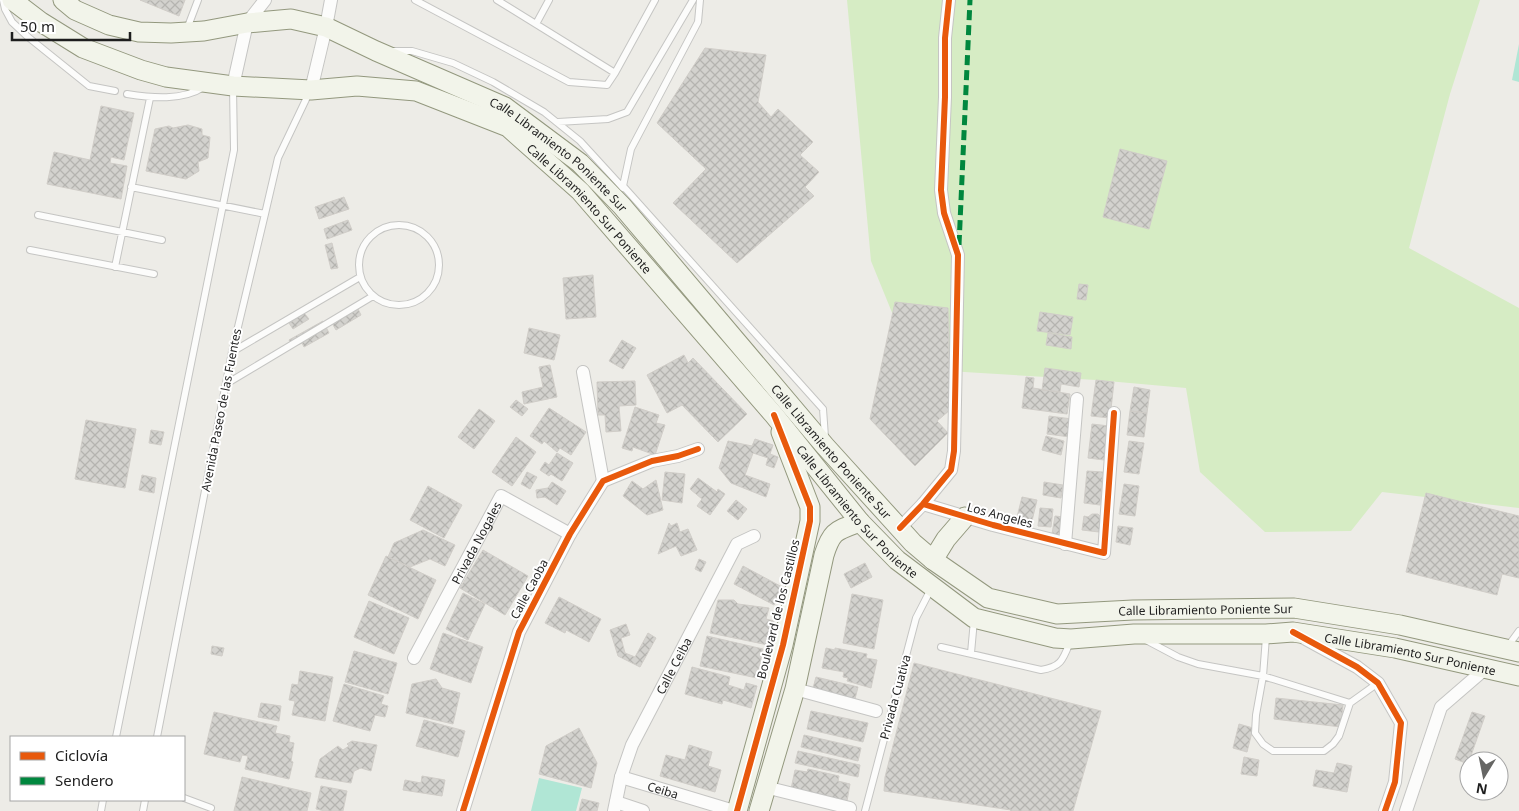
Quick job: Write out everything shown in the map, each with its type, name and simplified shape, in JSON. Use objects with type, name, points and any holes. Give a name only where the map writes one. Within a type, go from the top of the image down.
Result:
[{"type":"main road","name":"Calle Libramiento Sur Poniente","points":[[12,0],[41,22],[84,48],[141,70],[166,77],[233,86],[310,90],[357,86],[416,92],[508,127],[580,191],[774,415],[860,522],[897,560],[974,618],[1055,638],[1071,639],[1134,634],[1266,634],[1293,632],[1395,648],[1519,676]]},
{"type":"main road","name":"Calle Libramiento Poniente Sur","points":[[62,0],[75,10],[109,25],[139,32],[204,31],[290,18],[326,27],[376,51],[505,107],[580,163],[622,206],[825,446],[913,543],[933,560],[988,598],[1057,614],[1133,610],[1294,608],[1400,624],[1512,651]]},
{"type":"main road","name":"Boulevard de los Castillos","points":[[735,811],[783,645],[810,521],[810,507],[774,415]]},
{"type":"main road","points":[[933,560],[946,539],[965,517]]},
{"type":"main road","points":[[758,811],[795,689],[824,555],[829,540],[842,529],[860,522]]},
{"type":"street","points":[[233,86],[247,23],[265,0]]},
{"type":"street","points":[[310,90],[331,0]]},
{"type":"street","points":[[900,528],[923,504],[950,470],[954,451],[958,255],[944,212],[942,190],[946,97],[945,38],[948,0]]},
{"type":"street","points":[[583,372],[603,481],[652,461],[678,456],[698,449]]},
{"type":"street","points":[[1065,544],[1077,399]]},
{"type":"street","name":"Los Angeles","points":[[923,504],[965,517],[1104,553],[1114,413]]},
{"type":"street","name":"Calle Caoba","points":[[463,811],[478,758],[519,632],[570,534],[603,481]]},
{"type":"street","name":"Privada Nogales","points":[[414,658],[501,496],[570,534]]},
{"type":"street","name":"Calle Ceiba","points":[[615,807],[621,777],[632,745],[737,544],[754,536]]},
{"type":"street","points":[[1293,632],[1357,667],[1378,683],[1402,723],[1395,782],[1385,811]]},
{"type":"street","points":[[1406,811],[1441,707],[1485,668]]},
{"type":"street","points":[[795,689],[876,710]]},
{"type":"street","name":"Ceiba","points":[[621,777],[735,811]]},
{"type":"street","points":[[765,787],[850,808]]},
{"type":"street","points":[[615,807],[643,811]]},
{"type":"lane","points":[[3,0],[5,9],[12,22],[28,38],[90,86],[115,91]]},
{"type":"lane","points":[[185,32],[198,0]]},
{"type":"lane","points":[[415,0],[569,82],[607,85],[656,0]]},
{"type":"lane","points":[[497,0],[615,73]]},
{"type":"lane","points":[[536,24],[550,0]]},
{"type":"lane","points":[[558,122],[608,119],[627,112],[693,0]]},
{"type":"lane","points":[[622,206],[623,186],[631,149],[698,22],[700,0]]},
{"type":"lane","points":[[376,51],[412,51],[453,63],[493,82],[544,112],[586,146],[823,409],[825,446]]},
{"type":"lane","points":[[127,94],[150,98],[192,94],[208,83]]},
{"type":"lane","points":[[116,736],[234,150],[233,86]]},
{"type":"lane","name":"Avenida Paseo de las Fuentes","points":[[157,736],[232,352],[264,214],[278,158],[310,90]]},
{"type":"lane","points":[[114,267],[150,98]]},
{"type":"lane","points":[[131,187],[264,214]]},
{"type":"lane","points":[[38,215],[162,240]]},
{"type":"lane","points":[[393,224],[410,226],[423,232],[432,241],[438,254],[440,268],[436,282],[427,294],[409,304],[399,305],[385,303],[373,296],[366,290],[358,269],[359,255],[365,242],[380,229],[393,224]]},
{"type":"lane","points":[[30,250],[154,274]]},
{"type":"lane","points":[[232,352],[360,277]]},
{"type":"lane","points":[[226,384],[373,296]]},
{"type":"lane","name":"Privada Cuativa","points":[[866,811],[916,618],[932,586]]},
{"type":"lane","points":[[972,653],[974,618]]},
{"type":"lane","points":[[1512,651],[1519,631]]},
{"type":"lane","points":[[1134,634],[1178,657],[1198,664],[1262,676],[1350,703]]},
{"type":"lane","points":[[1266,634],[1255,733],[1263,744],[1273,751],[1324,751],[1339,736],[1350,703],[1378,683]]},
{"type":"lane","points":[[942,647],[1040,670],[1052,668],[1062,661],[1071,639]]},
{"type":"lane","points":[[185,798],[211,808]]},
{"type":"green space","points":[[847,0],[1480,0],[1450,94],[1409,248],[1519,308],[1519,508],[1382,492],[1351,531],[1265,532],[1200,472],[1186,388],[1096,380],[915,369],[871,261]]},
{"type":"green space","points":[[1519,44],[1519,82],[1512,80]]},
{"type":"green space","points":[[539,778],[582,788],[576,811],[531,811]]},
{"type":"building","points":[[140,0],[185,0],[179,16]]},
{"type":"building","points":[[705,48],[766,55],[758,102],[771,117],[778,109],[813,142],[800,155],[819,172],[805,187],[814,196],[737,263],[673,203],[706,169],[657,123]]},
{"type":"building","points":[[101,106],[134,113],[124,160],[111,157],[110,163],[127,166],[121,199],[47,184],[54,152],[90,160]]},
{"type":"building","points":[[188,125],[202,129],[202,135],[210,137],[208,158],[198,162],[199,171],[186,179],[146,171],[155,129]]},
{"type":"building","points":[[1120,149],[1167,161],[1149,229],[1103,217]]},
{"type":"building","points":[[344,197],[349,209],[319,219],[315,207]]},
{"type":"building","points":[[348,220],[352,230],[327,239],[324,229]]},
{"type":"building","points":[[332,243],[338,268],[331,269],[325,245]]},
{"type":"building","points":[[593,275],[596,317],[566,319],[563,278]]},
{"type":"building","points":[[1079,284],[1088,285],[1086,300],[1077,299]]},
{"type":"building","points":[[895,302],[948,308],[950,410],[937,421],[948,433],[915,466],[870,419]]},
{"type":"building","points":[[358,309],[361,315],[336,330],[332,323]]},
{"type":"building","points":[[1040,312],[1073,317],[1070,335],[1037,331]]},
{"type":"building","points":[[304,313],[309,319],[293,329],[289,323]]},
{"type":"building","points":[[323,321],[329,333],[304,347],[302,343],[293,347],[289,340]]},
{"type":"building","points":[[529,328],[560,335],[554,360],[524,353]]},
{"type":"building","points":[[1048,333],[1072,337],[1071,349],[1046,345]]},
{"type":"building","points":[[622,340],[636,348],[623,369],[609,361]]},
{"type":"building","points":[[684,355],[688,363],[693,358],[747,414],[718,442],[682,405],[667,413],[647,375]]},
{"type":"building","points":[[550,365],[557,397],[524,404],[522,392],[543,387],[539,367]]},
{"type":"building","points":[[1045,368],[1081,373],[1079,387],[1061,384],[1060,392],[1042,390]]},
{"type":"building","points":[[1026,377],[1034,378],[1033,388],[1070,394],[1067,414],[1022,408]]},
{"type":"building","points":[[1096,380],[1114,382],[1110,418],[1091,416]]},
{"type":"building","points":[[635,381],[636,405],[619,406],[621,431],[606,432],[605,415],[598,415],[597,382]]},
{"type":"building","points":[[1134,387],[1150,390],[1147,413],[1130,411]]},
{"type":"building","points":[[516,400],[528,409],[522,416],[510,407]]},
{"type":"building","points":[[635,407],[659,415],[656,423],[665,425],[655,455],[633,447],[632,451],[622,448]]},
{"type":"building","points":[[549,408],[586,432],[571,455],[560,448],[557,452],[544,441],[542,444],[530,436]]},
{"type":"building","points":[[479,409],[495,421],[474,449],[458,437]]},
{"type":"building","points":[[1130,411],[1147,413],[1144,437],[1127,435]]},
{"type":"building","points":[[1049,416],[1072,419],[1070,437],[1047,434]]},
{"type":"building","points":[[86,420],[136,429],[125,488],[75,479]]},
{"type":"building","points":[[1092,424],[1109,426],[1104,460],[1088,458]]},
{"type":"building","points":[[151,430],[164,432],[161,445],[149,443]]},
{"type":"building","points":[[1046,436],[1064,441],[1061,455],[1042,450]]},
{"type":"building","points":[[516,437],[536,452],[512,486],[492,472]]},
{"type":"building","points":[[755,439],[773,445],[770,454],[778,457],[774,468],[766,465],[768,458],[753,453],[745,475],[770,484],[766,497],[731,483],[719,468],[728,441],[752,446]]},
{"type":"building","points":[[1129,441],[1144,443],[1139,474],[1124,472]]},
{"type":"building","points":[[557,453],[573,463],[562,481],[540,470],[545,462],[549,465]]},
{"type":"building","points":[[1087,471],[1103,472],[1100,505],[1084,503]]},
{"type":"building","points":[[527,472],[537,477],[530,489],[521,484]]},
{"type":"building","points":[[665,472],[685,474],[682,503],[662,500]]},
{"type":"building","points":[[142,475],[156,478],[154,493],[139,490]]},
{"type":"building","points":[[698,478],[717,492],[718,489],[725,494],[710,515],[697,506],[702,499],[690,489]]},
{"type":"building","points":[[656,480],[663,510],[647,515],[623,496],[632,481],[643,489]]},
{"type":"building","points":[[552,482],[566,491],[557,505],[545,497],[537,498],[536,490],[548,488]]},
{"type":"building","points":[[1044,482],[1063,485],[1061,498],[1043,495]]},
{"type":"building","points":[[1124,484],[1139,486],[1135,516],[1119,514]]},
{"type":"building","points":[[428,486],[462,505],[444,538],[410,520]]},
{"type":"building","points":[[1426,493],[1519,516],[1519,578],[1502,574],[1497,595],[1406,572]]},
{"type":"building","points":[[1022,497],[1037,500],[1031,525],[1016,521]]},
{"type":"building","points":[[736,500],[747,509],[738,520],[727,511]]},
{"type":"building","points":[[1040,508],[1053,509],[1051,527],[1038,526]]},
{"type":"building","points":[[1092,514],[1098,514],[1101,517],[1099,532],[1082,530],[1084,516],[1088,517]]},
{"type":"building","points":[[1055,516],[1064,517],[1061,536],[1052,534]]},
{"type":"building","points":[[669,523],[671,526],[677,523],[680,532],[688,529],[697,550],[681,556],[676,546],[658,554]]},
{"type":"building","points":[[1118,526],[1133,528],[1130,545],[1116,542]]},
{"type":"building","points":[[423,530],[455,545],[445,566],[430,559],[410,567],[388,557],[394,543]]},
{"type":"building","points":[[483,550],[528,576],[505,615],[460,588]]},
{"type":"building","points":[[386,556],[436,580],[418,619],[368,595]]},
{"type":"building","points":[[699,559],[706,562],[701,572],[695,569]]},
{"type":"building","points":[[865,563],[872,577],[851,588],[844,574]]},
{"type":"building","points":[[743,566],[784,588],[774,605],[734,584]]},
{"type":"building","points":[[463,593],[485,604],[468,640],[446,629]]},
{"type":"building","points":[[852,594],[883,600],[874,649],[843,643]]},
{"type":"building","points":[[559,597],[601,619],[589,642],[566,630],[565,633],[545,623]]},
{"type":"building","points":[[718,600],[734,600],[738,604],[769,608],[766,619],[774,621],[768,645],[710,633]]},
{"type":"building","points":[[369,601],[409,618],[394,654],[354,637]]},
{"type":"building","points":[[626,624],[630,635],[621,638],[625,653],[635,657],[648,633],[656,638],[640,667],[618,656],[610,630]]},
{"type":"building","points":[[443,633],[483,647],[471,683],[430,669]]},
{"type":"building","points":[[707,636],[763,649],[757,678],[700,666]]},
{"type":"building","points":[[212,646],[224,648],[222,656],[211,654]]},
{"type":"building","points":[[826,648],[867,654],[866,658],[877,660],[871,688],[847,681],[848,678],[843,677],[844,672],[822,668]]},
{"type":"building","points":[[354,651],[397,663],[388,694],[345,682]]},
{"type":"building","points":[[914,663],[1101,711],[1073,811],[1010,811],[884,791],[885,777]]},
{"type":"building","points":[[692,667],[730,677],[728,685],[744,690],[746,683],[757,686],[751,708],[723,700],[722,704],[685,694]]},
{"type":"building","points":[[300,671],[333,677],[325,721],[292,715],[295,701],[289,700],[292,684],[298,685]]},
{"type":"building","points":[[816,677],[858,687],[855,699],[813,688]]},
{"type":"building","points":[[436,679],[442,688],[460,693],[453,724],[406,713],[412,684]]},
{"type":"building","points":[[344,684],[384,696],[381,704],[388,706],[385,717],[375,715],[370,731],[333,721]]},
{"type":"building","points":[[1276,698],[1343,705],[1341,727],[1274,719]]},
{"type":"building","points":[[261,703],[281,706],[279,721],[258,717]]},
{"type":"building","points":[[811,711],[868,723],[863,742],[807,729]]},
{"type":"building","points":[[214,712],[277,726],[275,733],[290,736],[289,742],[294,743],[291,761],[293,762],[289,779],[245,769],[248,756],[242,755],[240,762],[204,754]]},
{"type":"building","points":[[1472,712],[1485,716],[1473,751],[1459,751],[1459,761],[1455,759]]},
{"type":"building","points":[[424,720],[465,731],[458,757],[416,746]]},
{"type":"building","points":[[1239,724],[1253,728],[1247,752],[1233,748]]},
{"type":"building","points":[[579,728],[597,763],[591,788],[539,774],[546,746]]},
{"type":"building","points":[[804,735],[861,748],[858,761],[801,747]]},
{"type":"building","points":[[352,741],[377,745],[371,771],[361,768],[354,771],[351,783],[315,777],[320,759],[338,746],[343,750]]},
{"type":"building","points":[[689,745],[712,752],[708,766],[721,770],[715,792],[660,776],[666,755],[685,760]]},
{"type":"building","points":[[798,751],[860,765],[858,777],[795,763]]},
{"type":"building","points":[[1244,757],[1259,760],[1257,776],[1241,774]]},
{"type":"building","points":[[1337,763],[1352,766],[1347,792],[1313,786],[1316,770],[1334,773]]},
{"type":"building","points":[[808,769],[839,776],[838,781],[850,784],[847,801],[791,789],[795,770],[807,772]]},
{"type":"building","points":[[422,776],[445,780],[442,796],[403,790],[405,780],[421,783]]},
{"type":"building","points":[[242,777],[311,793],[307,811],[234,811]]},
{"type":"building","points":[[321,786],[347,791],[343,811],[316,809]]},
{"type":"building","points":[[582,799],[599,803],[597,811],[579,811]]},
{"type":"marked path","points":[[959,245],[970,0]]},
{"type":"cycle path","points":[[900,528],[951,470],[954,451],[958,255],[944,213],[941,190],[945,97],[945,38],[949,0]]},
{"type":"cycle path","points":[[923,504],[993,525],[1104,553],[1114,413]]},
{"type":"cycle path","points":[[737,811],[783,645],[810,521],[810,507],[774,415]]},
{"type":"cycle path","points":[[463,811],[519,632],[570,534],[603,481],[652,461],[678,456],[698,449]]},
{"type":"cycle path","points":[[1293,632],[1357,667],[1378,683],[1401,723],[1395,782],[1385,811]]}]
